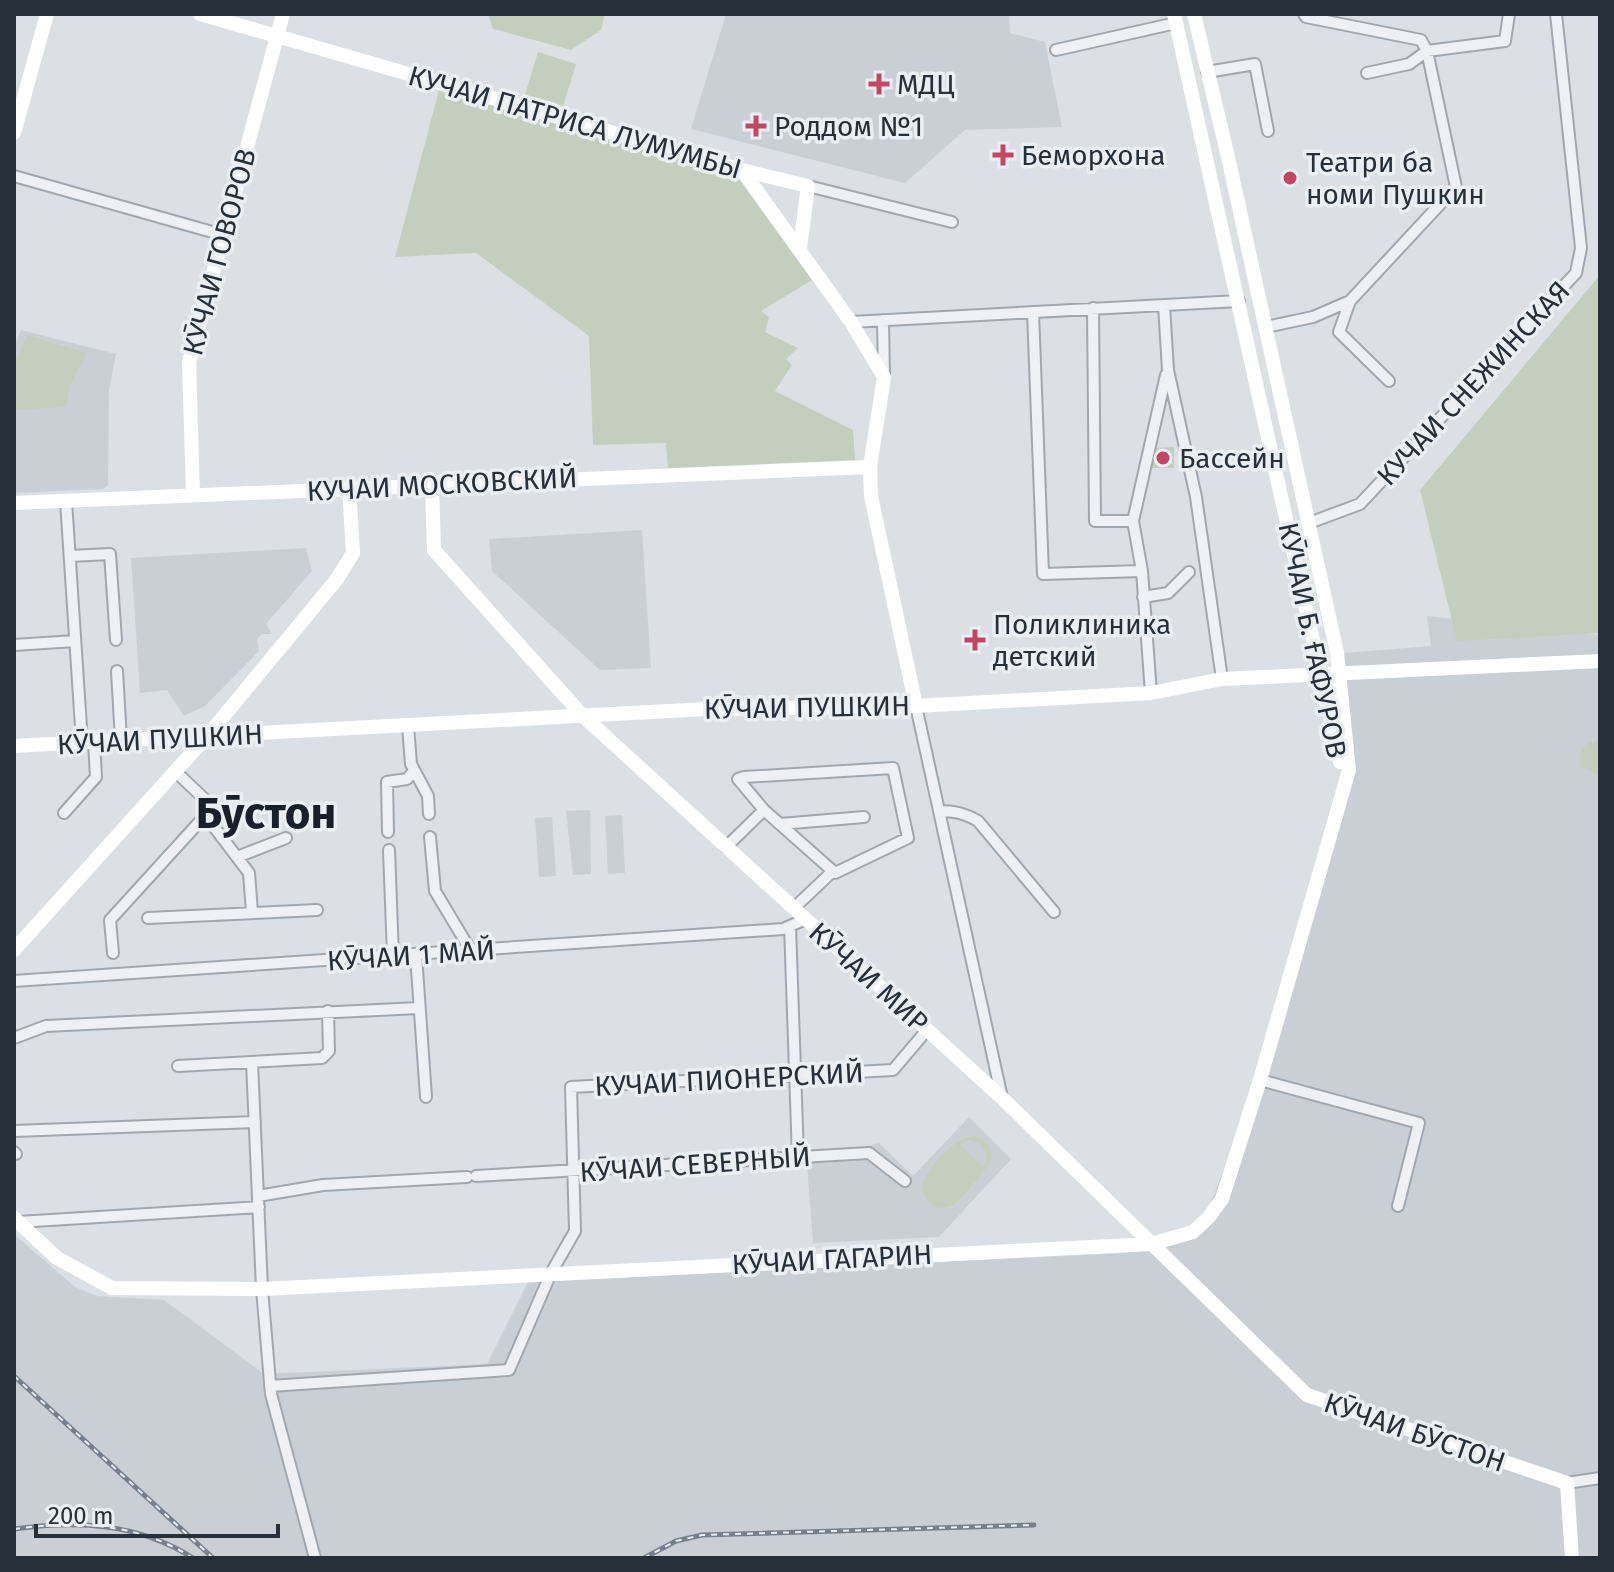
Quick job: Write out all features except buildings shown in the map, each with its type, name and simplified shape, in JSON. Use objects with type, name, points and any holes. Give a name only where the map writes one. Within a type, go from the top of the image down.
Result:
[{"type":"street","points":[[14,133],[47,14]]},
{"type":"street","name":"КУЧАИ ПАТРИСА ЛУМУМБЫ","points":[[200,14],[742,170],[952,222]]},
{"type":"street","name":"КӮЧАИ ГОВОРОВ","points":[[193,495],[189,362],[283,14]]},
{"type":"street","name":"КӮЧАИ Б. ҒАФУРОВ","points":[[1194,14],[1337,653],[1349,770],[1346,781]]},
{"type":"street","points":[[1304,14],[1306,17],[1421,40],[1427,51],[1456,187],[1350,301],[1339,332],[1389,381]]},
{"type":"street","points":[[1367,73],[1409,64],[1427,51],[1505,41],[1509,14]]},
{"type":"street","name":"КУЧАИ СНЕЖИНСКАЯ","points":[[1309,523],[1360,504],[1576,273],[1581,248],[1556,14]]},
{"type":"street","points":[[1056,50],[1175,19]]},
{"type":"street","name":"КӮЧАИ Б. ҒАФУРОВ","points":[[1175,19],[1346,781]]},
{"type":"street","points":[[1190,77],[1255,64],[1268,131]]},
{"type":"street","points":[[742,170],[851,322],[884,377]]},
{"type":"street","points":[[14,176],[223,235]]},
{"type":"street","points":[[800,248],[808,186]]},
{"type":"street","points":[[851,322],[1239,301]]},
{"type":"street","points":[[1266,327],[1313,317],[1350,301]]},
{"type":"street","points":[[1164,305],[1168,370],[1196,497],[1222,679]]},
{"type":"street","points":[[1093,308],[1095,521],[1133,521]]},
{"type":"street","points":[[1033,312],[1043,574],[1142,571]]},
{"type":"street","points":[[883,320],[884,377],[870,467],[871,496],[1002,1098]]},
{"type":"street","points":[[1151,693],[1142,571],[1133,521],[1168,370]]},
{"type":"street","name":"КУЧАИ МОСКОВСКИЙ","points":[[14,503],[870,467]]},
{"type":"street","name":"КӮЧАИ МИР","points":[[432,485],[434,550],[582,715],[1002,1098],[1151,1244]]},
{"type":"street","points":[[14,950],[176,772],[337,579],[353,553],[349,489]]},
{"type":"street","points":[[1282,494],[1302,490]]},
{"type":"street","points":[[64,813],[96,777],[88,742],[75,641],[66,501]]},
{"type":"street","points":[[70,556],[110,554],[116,640]]},
{"type":"street","points":[[1143,597],[1168,593],[1189,572]]},
{"type":"street","points":[[14,645],[75,641]]},
{"type":"street","name":"КӮЧАИ ПУШКИН","points":[[14,746],[707,709],[916,706],[1151,693],[1222,679],[1600,661]]},
{"type":"street","points":[[117,671],[121,740]]},
{"type":"street","points":[[408,726],[414,771],[428,796],[429,814]]},
{"type":"street","points":[[893,768],[908,838],[835,873],[780,824],[738,779],[893,768]]},
{"type":"street","points":[[388,832],[387,782],[407,779],[414,771]]},
{"type":"street","points":[[176,772],[213,807],[214,827],[249,873],[252,912]]},
{"type":"street","name":"КӮЧАИ ГАГАРИН","points":[[16,1220],[57,1258],[112,1288],[262,1289],[1151,1244],[1193,1232],[1222,1199],[1260,1080],[1346,781]]},
{"type":"street","points":[[113,953],[110,920],[213,807]]},
{"type":"street","points":[[726,847],[764,810]]},
{"type":"street","points":[[939,811],[966,814],[978,821],[1054,912]]},
{"type":"street","points":[[780,824],[864,817]]},
{"type":"street","points":[[430,837],[435,891],[471,951]]},
{"type":"street","points":[[237,857],[286,838]]},
{"type":"street","points":[[389,850],[393,956]]},
{"type":"street","points":[[794,908],[833,871]]},
{"type":"street","points":[[148,918],[317,910]]},
{"type":"street","name":"КӮЧАИ 1 МАЙ","points":[[14,981],[783,929],[806,919]]},
{"type":"street","points":[[790,926],[798,1157]]},
{"type":"street","points":[[416,955],[426,1097]]},
{"type":"street","points":[[14,1038],[46,1026],[419,1008]]},
{"type":"street","points":[[178,1066],[322,1058],[327,1056],[328,1011]]},
{"type":"street","name":"КУЧАИ ПИОНЕРСКИЙ","points":[[270,1386],[509,1370],[551,1273],[575,1231],[571,1087],[893,1070],[927,1030]]},
{"type":"street","points":[[252,1062],[262,1289],[270,1386],[315,1558]]},
{"type":"street","points":[[1260,1080],[1419,1123],[1398,1206]]},
{"type":"street","points":[[14,1131],[255,1122]]},
{"type":"street","name":"КӮЧАИ СЕВЕРНЫЙ","points":[[16,1220],[258,1202],[323,1185],[869,1153],[905,1181]]},
{"type":"street","name":"КӮЧАИ БӮСТОН","points":[[1151,1244],[1307,1395],[1567,1483]]},
{"type":"street","points":[[1572,1558],[1567,1483],[1600,1478]]},
{"type":"shaded area","name":"МДЦ","points":[[726,14],[1009,14],[1010,33],[1045,42],[1062,127],[965,130],[905,183],[691,129]]},
{"type":"shaded area","points":[[21,330],[116,354],[109,390],[108,485],[103,489],[14,493],[14,348]]},
{"type":"shaded area","points":[[642,530],[651,668],[600,670],[492,571],[489,539]]},
{"type":"shaded area","points":[[306,548],[312,571],[266,624],[272,634],[262,634],[257,639],[259,651],[205,706],[184,716],[167,690],[140,693],[131,558]]},
{"type":"shaded area","points":[[1427,616],[1600,635],[1600,1558],[14,1558],[14,1234],[75,1287],[97,1296],[164,1300],[264,1374],[487,1364],[528,1282],[1127,1253],[1186,1240],[1210,1206],[1247,1106],[1347,756],[1333,654],[1431,646]]},
{"type":"shaded area","points":[[590,810],[591,874],[573,875],[566,811]]},
{"type":"shaded area","points":[[622,815],[625,873],[608,874],[605,816]]},
{"type":"shaded area","points":[[552,817],[556,876],[539,877],[535,818]]},
{"type":"shaded area","points":[[969,1117],[1011,1159],[939,1237],[813,1243],[806,1153],[858,1149],[879,1143],[913,1176]]},
{"type":"green space","points":[[488,14],[605,14],[601,30],[571,50],[493,29]]},
{"type":"green space","points":[[538,52],[576,64],[563,106],[525,95]]},
{"type":"green space","points":[[439,90],[730,167],[812,280],[761,311],[769,317],[765,332],[798,348],[786,359],[792,365],[775,391],[853,430],[855,460],[668,468],[666,443],[593,445],[589,336],[476,253],[395,257]]},
{"type":"green space","points":[[1600,275],[1600,633],[1457,641],[1420,490]]},
{"type":"green space","points":[[27,335],[87,353],[70,385],[66,407],[14,410],[14,367]]},
{"type":"green space","name":"Бассейн","points":[[1174,447],[1174,468],[1152,468],[1152,448]]},
{"type":"green space","points":[[1600,738],[1600,776],[1580,766],[1584,747]]},
{"type":"green space","points":[[974,1136],[989,1146],[991,1159],[988,1165],[962,1198],[952,1205],[941,1208],[930,1204],[922,1191],[927,1175],[948,1149]],"holes":[[[974,1141],[986,1153],[983,1167],[960,1145]]]},
{"type":"railway","points":[[14,1376],[213,1558]]},
{"type":"railway","points":[[14,1529],[61,1525],[106,1527],[151,1537],[193,1558]]},
{"type":"railway","points":[[644,1558],[676,1541],[702,1535],[1034,1525]]},
{"type":"place","name":"МДЦ","points":[[879,84]]},
{"type":"place","name":"Роддом №1","points":[[756,126]]},
{"type":"place","name":"Беморхона","points":[[1003,155]]},
{"type":"place","name":"Театри ба номи Пушкин","points":[[1290,178]]},
{"type":"place","name":"Бассейн","points":[[1163,458]]},
{"type":"place","name":"Поликлиника детский","points":[[975,640]]},
{"type":"district","name":"Бӯстон","points":[[266,813]]}]
